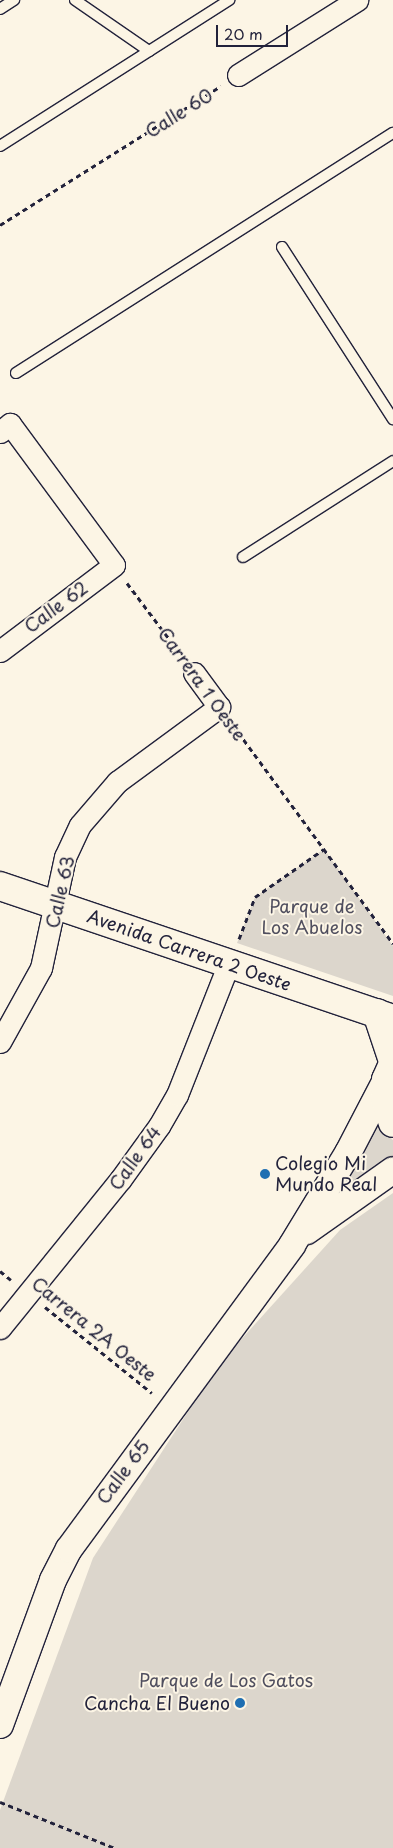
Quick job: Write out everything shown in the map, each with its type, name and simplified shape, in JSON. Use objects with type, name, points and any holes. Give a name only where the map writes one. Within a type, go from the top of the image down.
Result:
[{"type":"main road","name":"Avenida Carrera 2 Oeste","points":[[0,886],[56,905],[233,953],[385,1016],[391,1068],[385,1099],[393,1122]]},
{"type":"street","points":[[238,75],[357,0]]},
{"type":"street","points":[[5,428],[114,565]]},
{"type":"street","name":"Calle 62","points":[[0,651],[114,565]]},
{"type":"street","name":"Carrera 1 Oeste","points":[[194,673],[219,706]]},
{"type":"street","name":"Calle 63","points":[[0,1042],[41,968],[65,857],[80,825],[99,800],[136,766],[219,706]]},
{"type":"street","name":"Calle 64","points":[[0,1328],[159,1126],[178,1095],[233,953]]},
{"type":"street","name":"Calle 65","points":[[0,1726],[53,1580],[69,1549],[292,1245],[348,1153],[391,1068]]},
{"type":"street","name":"Calle 65","points":[[292,1245],[393,1170]]},
{"type":"lane","points":[[0,9],[14,0]]},
{"type":"lane","points":[[75,0],[148,51]]},
{"type":"lane","points":[[0,146],[229,0]]},
{"type":"lane","points":[[16,373],[393,133]]},
{"type":"lane","points":[[282,247],[393,419]]},
{"type":"lane","points":[[243,557],[393,461]]},
{"type":"path","name":"Calle 60","points":[[0,225],[238,75]]},
{"type":"path","name":"Carrera 1 Oeste","points":[[114,565],[194,673]]},
{"type":"path","name":"Carrera 1 Oeste","points":[[219,706],[393,944]]},
{"type":"path","points":[[233,953],[255,897],[324,849]]},
{"type":"path","name":"Carrera 2A Oeste","points":[[0,1271],[171,1408]]},
{"type":"path","points":[[0,1802],[115,1848]]},
{"type":"green space","name":"Parque de Los Abuelos","points":[[324,849],[393,946],[393,996],[237,943],[255,897]]},
{"type":"green space","points":[[377,1126],[393,1140],[393,1156],[336,1191]]},
{"type":"green space","name":"Parque de Los Gatos","points":[[393,1193],[393,1848],[0,1848],[0,1810],[93,1558],[219,1364],[340,1230]]},
{"type":"place","name":"Colegio Mi Mundo Real","points":[[265,1174]]},
{"type":"place","name":"Cancha El Bueno","points":[[240,1703]]}]
